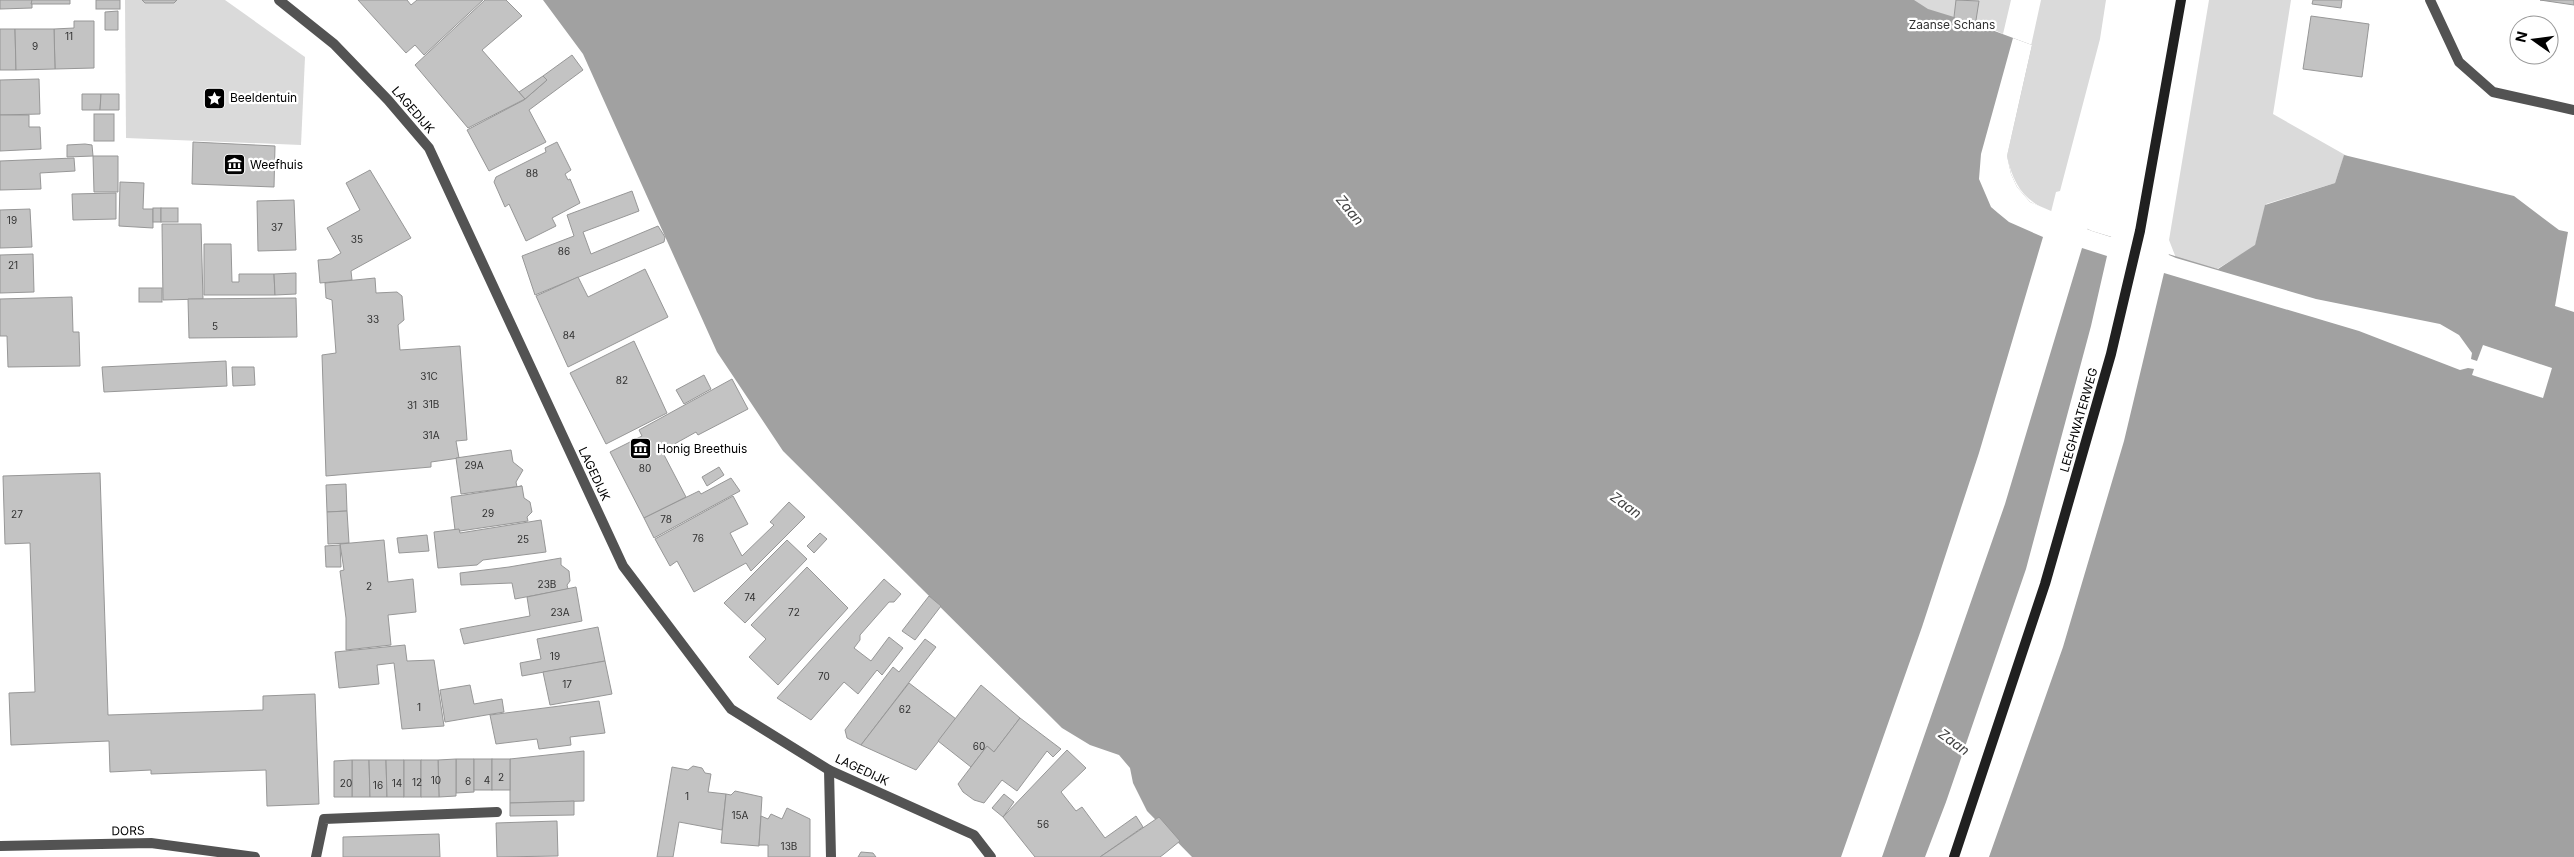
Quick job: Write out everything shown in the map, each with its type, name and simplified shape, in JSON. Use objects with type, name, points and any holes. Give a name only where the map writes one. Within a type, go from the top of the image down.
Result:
[{"type":"main road","name":"LEEGHWATERWEG","points":[[1954,857],[2045,584],[2110,354],[2140,231],[2181,0]]},
{"type":"street","name":"LAGEDIJK","points":[[279,0],[334,44],[388,100],[430,148],[623,566],[731,709],[829,770],[974,835],[991,857]]},
{"type":"street","points":[[2430,0],[2459,62],[2493,92],[2574,110]]},
{"type":"street","points":[[829,770],[831,857]]},
{"type":"street","points":[[316,857],[324,819],[497,812]]},
{"type":"street","name":"DORS","points":[[2,846],[151,842],[255,857]]},
{"type":"street","points":[[2,846],[5,857]]},
{"type":"green space","name":"Beeldentuin","points":[[125,0],[225,0],[305,57],[301,145],[126,138]]},
{"type":"green space","name":"Zaanse Schans","points":[[1777,0],[2011,0],[2003,34],[1988,27],[1977,58]]},
{"type":"green space","points":[[2041,0],[2106,0],[2100,39],[2060,191],[2056,192],[2051,212],[2034,203],[2021,190],[2016,183],[2007,156]]},
{"type":"green space","points":[[2209,0],[2291,0],[2273,114],[2347,156],[2344,156],[2335,183],[2266,204],[2255,246],[2217,269],[2176,258],[2169,240]]},
{"type":"water","name":"Zaan","points":[[543,0],[1914,0],[1928,9],[1954,17],[1958,24],[1970,26],[1973,23],[2032,45],[2007,156],[2011,174],[2017,187],[2030,202],[2092,231],[2218,269],[2255,245],[2265,205],[2335,183],[2344,155],[2514,196],[2559,230],[2568,232],[2555,306],[2574,312],[2574,857],[1192,857],[1147,811],[1133,783],[1130,768],[1119,755],[1090,745],[1062,728],[783,451],[717,352],[583,54]]},
{"type":"pier","points":[[2013,38],[2032,45],[2007,156],[2011,174],[2017,187],[2030,202],[2088,227],[2087,229],[2092,231],[2168,252],[2169,255],[2176,258],[2316,299],[2440,324],[2459,335],[2472,353],[2471,359],[2477,361],[2483,345],[2552,368],[2543,398],[2472,375],[2474,369],[2460,370],[2359,331],[2164,273],[2124,441],[2063,647],[1989,857],[1925,857],[1946,802],[2026,569],[2091,326],[2107,256],[2082,248],[2005,504],[1882,857],[1841,857],[1922,627],[1979,453],[2043,237],[2009,222],[1991,207],[1979,179],[1981,154]]},
{"type":"building","points":[[0,0],[32,0],[32,8],[0,9]]},
{"type":"building","points":[[32,0],[70,0],[70,4],[31,4]]},
{"type":"building","points":[[96,0],[120,0],[120,9],[96,9]]},
{"type":"building","points":[[142,0],[177,0],[174,3],[145,3]]},
{"type":"building","points":[[358,0],[407,0],[411,5],[417,0],[483,0],[424,55],[415,45],[406,53]]},
{"type":"building","points":[[485,0],[506,0],[522,16],[482,50],[525,99],[468,128],[415,65]]},
{"type":"building","points":[[1956,0],[1979,1],[1976,20],[1970,26],[1958,24],[1954,17]]},
{"type":"building","points":[[2313,0],[2342,0],[2341,8],[2312,4]]},
{"type":"building","points":[[2540,0],[2574,0],[2574,5]]},
{"type":"building","points":[[118,11],[118,30],[105,30],[105,12]]},
{"type":"building","points":[[2311,16],[2369,24],[2362,77],[2303,69]]},
{"type":"building","points":[[74,21],[94,21],[94,68],[55,69],[54,29],[74,28]]},
{"type":"building","points":[[0,29],[15,29],[16,70],[0,70]]},
{"type":"building","points":[[15,29],[54,29],[55,69],[16,70]]},
{"type":"building","points":[[572,55],[583,70],[529,110],[546,142],[489,171],[467,130],[524,100],[547,80],[543,76]]},
{"type":"building","points":[[543,76],[547,80],[525,99],[519,92]]},
{"type":"building","points":[[39,79],[40,114],[0,115],[0,80]]},
{"type":"building","points":[[82,94],[101,94],[100,110],[82,110]]},
{"type":"building","points":[[101,94],[119,94],[119,110],[100,110]]},
{"type":"building","points":[[94,114],[114,114],[114,141],[94,141]]},
{"type":"building","points":[[0,115],[29,115],[29,127],[40,127],[41,149],[0,151]]},
{"type":"building","name":"Weefhuis","points":[[193,142],[275,146],[274,187],[192,184]]},
{"type":"building","points":[[557,142],[571,170],[565,174],[568,180],[570,179],[580,203],[552,218],[556,226],[526,241],[509,204],[505,207],[494,182],[496,177],[546,152],[545,148]]},
{"type":"building","points":[[67,145],[92,145],[93,156],[67,157]]},
{"type":"building","points":[[93,156],[118,156],[118,192],[94,192]]},
{"type":"building","points":[[74,158],[75,171],[40,173],[41,189],[0,190],[0,161]]},
{"type":"building","points":[[370,170],[411,238],[351,271],[352,280],[320,283],[318,260],[331,259],[341,253],[327,228],[360,210],[346,183]]},
{"type":"building","points":[[120,182],[144,183],[143,209],[153,209],[153,228],[119,226]]},
{"type":"building","points":[[632,191],[639,211],[583,232],[591,254],[658,226],[665,237],[664,242],[535,295],[522,256],[574,236],[567,215]]},
{"type":"building","points":[[116,193],[116,219],[73,220],[72,194]]},
{"type":"building","points":[[294,200],[296,250],[258,251],[257,201]]},
{"type":"building","points":[[153,208],[161,208],[161,222],[153,222]]},
{"type":"building","points":[[161,208],[178,208],[178,222],[161,222]]},
{"type":"building","points":[[30,209],[32,247],[0,248],[0,210]]},
{"type":"building","points":[[162,224],[201,224],[203,299],[163,300]]},
{"type":"building","points":[[204,244],[231,244],[232,282],[239,282],[239,274],[274,274],[275,295],[204,295]]},
{"type":"building","points":[[33,254],[34,292],[0,293],[0,255]]},
{"type":"building","points":[[645,269],[668,317],[568,367],[536,296],[578,277],[588,297]]},
{"type":"building","points":[[296,273],[296,294],[275,295],[274,274]]},
{"type":"building","points":[[375,278],[376,293],[397,292],[402,296],[404,320],[398,325],[400,350],[460,346],[467,440],[456,441],[459,458],[431,462],[431,467],[326,476],[322,355],[336,353],[332,300],[326,298],[325,283]]},
{"type":"building","points":[[139,288],[162,288],[162,302],[139,302]]},
{"type":"building","points":[[72,297],[73,332],[79,332],[80,366],[8,367],[7,336],[0,336],[0,299]]},
{"type":"building","points":[[296,298],[297,337],[189,338],[188,299]]},
{"type":"building","points":[[634,341],[667,413],[606,444],[570,373]]},
{"type":"building","points":[[226,361],[227,386],[104,392],[102,367]]},
{"type":"building","points":[[232,367],[254,367],[255,385],[233,386]]},
{"type":"building","points":[[704,375],[711,389],[684,404],[676,390]]},
{"type":"building","name":"Honig Breethuis","points":[[732,379],[748,409],[698,435],[696,432],[662,451],[686,497],[644,518],[610,452],[642,436],[639,430]]},
{"type":"building","points":[[511,450],[513,462],[523,470],[516,482],[517,487],[461,494],[456,458]]},
{"type":"building","points":[[719,467],[724,475],[707,486],[702,477]]},
{"type":"building","points":[[100,473],[108,715],[263,710],[263,696],[315,694],[319,804],[267,806],[266,770],[151,774],[151,770],[110,772],[109,741],[11,745],[9,693],[35,692],[30,543],[5,544],[3,476]]},
{"type":"building","points":[[731,478],[740,491],[654,538],[644,518],[699,491],[701,494]]},
{"type":"building","points":[[346,484],[347,511],[327,512],[326,485]]},
{"type":"building","points":[[522,486],[524,498],[530,502],[532,512],[527,517],[528,521],[460,531],[455,530],[451,497]]},
{"type":"building","points":[[733,496],[748,524],[730,533],[742,556],[774,525],[770,522],[789,502],[805,517],[751,571],[746,563],[694,592],[677,561],[670,566],[655,539]]},
{"type":"building","points":[[347,511],[349,543],[328,544],[327,512]]},
{"type":"building","points":[[541,520],[546,552],[483,560],[477,565],[438,568],[434,532],[459,529],[460,533]]},
{"type":"building","points":[[820,533],[827,539],[814,553],[807,546]]},
{"type":"building","points":[[427,535],[429,551],[399,553],[397,538]]},
{"type":"building","points":[[384,540],[388,582],[413,579],[416,612],[388,615],[391,645],[346,650],[346,618],[340,571],[344,570],[340,544]]},
{"type":"building","points":[[787,540],[807,559],[745,623],[724,603]]},
{"type":"building","points":[[340,545],[341,567],[326,567],[325,546]]},
{"type":"building","points":[[561,558],[561,565],[569,571],[570,581],[567,585],[568,589],[515,599],[512,583],[461,585],[460,573]]},
{"type":"building","points":[[807,567],[848,608],[778,685],[749,657],[766,639],[751,625]]},
{"type":"building","points":[[884,579],[901,594],[894,602],[889,602],[860,635],[860,640],[854,648],[871,661],[889,637],[903,648],[882,675],[877,670],[858,694],[844,682],[811,720],[777,698]]},
{"type":"building","points":[[576,587],[582,621],[464,644],[460,629],[530,616],[527,597]]},
{"type":"building","points":[[929,596],[941,606],[915,640],[902,631]]},
{"type":"building","points":[[598,627],[605,661],[522,676],[520,663],[541,659],[537,639]]},
{"type":"building","points":[[925,639],[936,647],[861,745],[847,738],[845,730],[893,667],[899,672]]},
{"type":"building","points":[[405,645],[407,661],[434,660],[444,726],[402,729],[394,663],[377,665],[379,684],[339,688],[335,652]]},
{"type":"building","points":[[605,661],[612,694],[550,705],[543,672]]},
{"type":"building","points":[[909,683],[956,719],[916,770],[861,745]]},
{"type":"building","points":[[470,685],[474,704],[502,699],[504,712],[445,722],[440,690]]},
{"type":"building","points":[[981,685],[1020,718],[994,752],[987,746],[971,767],[938,741]]},
{"type":"building","points":[[599,701],[605,733],[570,737],[571,745],[539,749],[537,739],[496,744],[490,715]]},
{"type":"building","points":[[1020,718],[1061,749],[1053,757],[1047,751],[1017,791],[1002,780],[984,803],[974,800],[963,792],[958,784],[987,746],[994,752]]},
{"type":"building","points":[[1067,750],[1086,768],[1061,792],[1076,811],[1082,807],[1105,838],[1136,816],[1143,827],[1100,857],[1035,857],[1003,817]]},
{"type":"building","points":[[584,751],[584,801],[510,803],[510,759]]},
{"type":"building","points":[[456,759],[474,759],[474,792],[456,793]]},
{"type":"building","points":[[456,759],[456,796],[439,797],[438,760]]},
{"type":"building","points":[[474,759],[492,759],[492,790],[474,790]]},
{"type":"building","points":[[492,759],[510,759],[510,790],[492,790]]},
{"type":"building","points":[[352,760],[369,760],[370,797],[352,797]]},
{"type":"building","points":[[352,760],[352,797],[334,797],[334,761]]},
{"type":"building","points":[[369,760],[386,760],[387,797],[370,797]]},
{"type":"building","points":[[386,760],[404,760],[404,797],[387,797]]},
{"type":"building","points":[[404,760],[421,760],[421,797],[404,797]]},
{"type":"building","points":[[421,760],[438,760],[439,797],[421,797]]},
{"type":"building","points":[[693,766],[702,768],[705,773],[711,774],[708,792],[726,794],[722,830],[679,822],[673,857],[657,857],[672,767],[688,770]]},
{"type":"building","points":[[735,791],[762,797],[759,846],[721,843],[726,794],[731,795]]},
{"type":"building","points":[[1004,794],[1014,802],[1003,817],[992,808]]},
{"type":"building","points":[[574,801],[574,815],[510,816],[510,803]]},
{"type":"building","points":[[787,808],[810,819],[810,857],[768,857],[768,845],[759,845],[761,816],[768,819],[771,814],[782,819]]},
{"type":"building","points":[[1159,817],[1180,841],[1160,857],[1100,857]]},
{"type":"building","points":[[557,821],[558,856],[497,857],[496,823]]},
{"type":"building","points":[[439,834],[440,857],[343,857],[343,837]]},
{"type":"building","points":[[861,852],[873,853],[876,857],[858,857]]},
{"type":"place","name":"Beeldentuin","points":[[214,98]]},
{"type":"place","name":"Weefhuis","points":[[234,165]]},
{"type":"place","name":"Honig Breethuis","points":[[641,449]]}]
